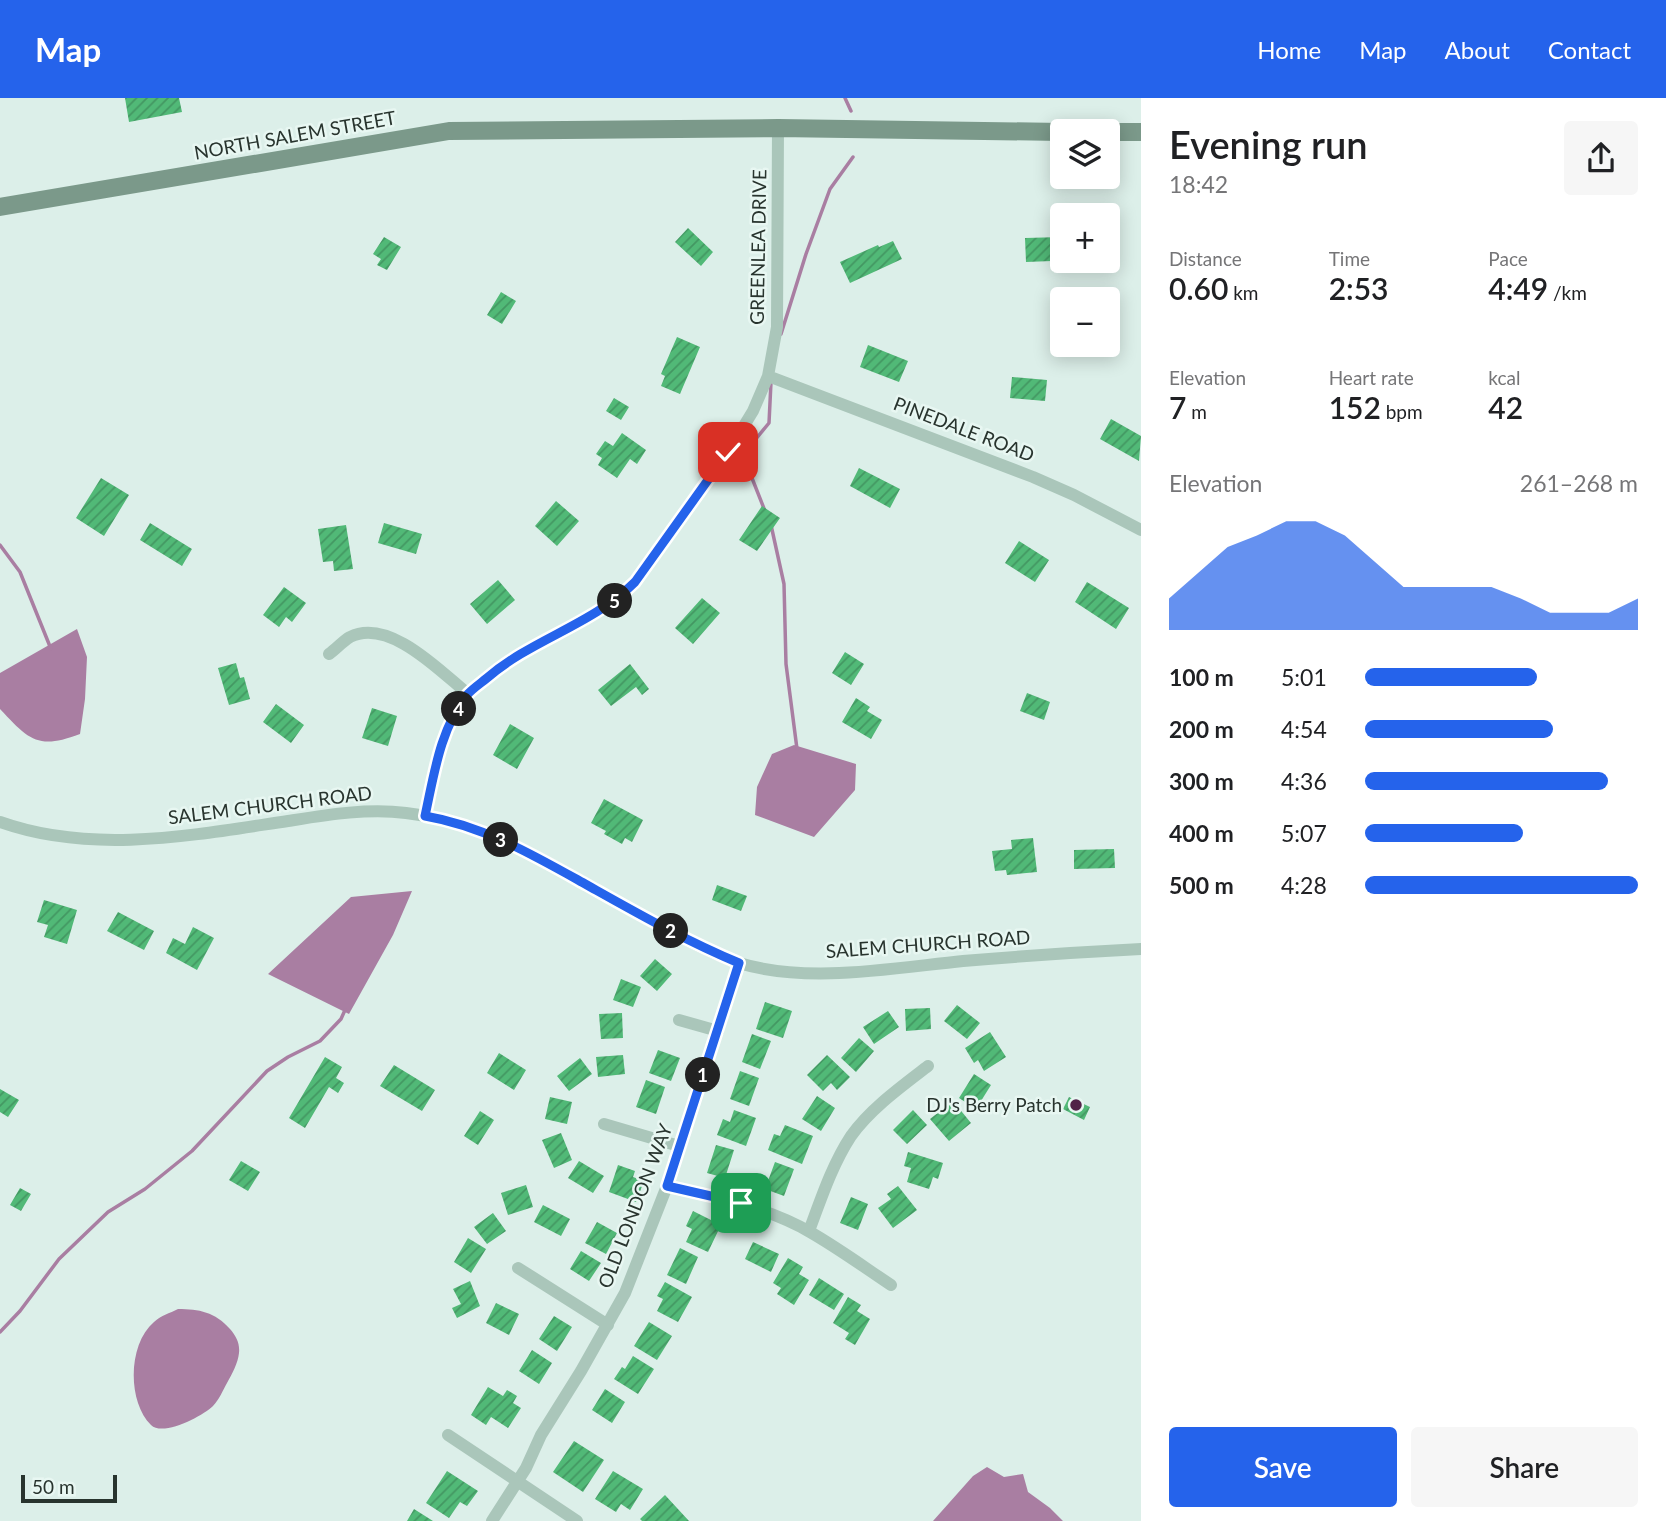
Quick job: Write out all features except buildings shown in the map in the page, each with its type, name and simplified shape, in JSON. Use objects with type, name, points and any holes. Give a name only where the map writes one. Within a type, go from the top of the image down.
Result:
[{"type":"main road","name":"NORTH SALEM STREET","points":[[0,206],[449,131],[778,128],[1050,132]]},
{"type":"main road","points":[[1120,132],[1141,132]]},
{"type":"street","name":"GREENLEA DRIVE","points":[[425,816],[442,747],[448,730],[468,694],[498,668],[520,654],[601,611],[635,582],[728,452],[752,411],[768,376],[777,327],[778,128]]},
{"type":"street","name":"PINEDALE ROAD","points":[[768,376],[1033,477],[1141,530]]},
{"type":"street","points":[[329,654],[352,636],[367,633],[390,638],[417,652],[468,694]]},
{"type":"street","name":"SALEM CHURCH ROAD","points":[[0,822],[59,836],[112,840],[172,837],[370,812],[425,816],[470,827],[499,839],[701,947],[739,963],[795,971],[853,972],[985,959],[1141,949]]},
{"type":"street","name":"OLD LONDON WAY","points":[[492,1521],[625,1293],[667,1186],[739,963]]},
{"type":"street","points":[[679,1020],[718,1031]]},
{"type":"street","points":[[809,1231],[834,1165],[852,1135],[878,1107],[928,1066]]},
{"type":"street","points":[[604,1124],[679,1146]]},
{"type":"street","points":[[667,1186],[741,1203],[775,1215],[809,1231],[891,1285]]},
{"type":"street","points":[[518,1268],[608,1325]]},
{"type":"street","points":[[448,1435],[577,1521]]},
{"type":"shaded area","points":[[77,629],[87,657],[80,734],[54,741],[35,739],[27,735],[0,709],[0,673]]},
{"type":"shaded area","points":[[794,745],[856,764],[855,790],[814,837],[755,815],[757,787],[772,754]]},
{"type":"shaded area","points":[[412,891],[393,935],[349,1014],[268,974],[351,897]]},
{"type":"shaded area","points":[[178,1309],[206,1313],[224,1323],[237,1340],[238,1357],[231,1376],[213,1406],[183,1424],[157,1428],[143,1415],[138,1402],[135,1358],[145,1332],[156,1320]]},
{"type":"shaded area","points":[[987,1467],[1004,1477],[1023,1474],[1028,1492],[1063,1521],[933,1521],[973,1476]]},
{"type":"waterway","points":[[845,98],[851,111]]},
{"type":"waterway","points":[[781,334],[830,189],[853,157]]},
{"type":"waterway","points":[[765,511],[750,473],[747,457],[751,445],[769,423],[771,382]]},
{"type":"waterway","points":[[771,525],[784,584],[786,664],[797,749]]},
{"type":"waterway","points":[[0,545],[20,572],[51,649]]},
{"type":"waterway","points":[[0,1332],[20,1311],[59,1259],[108,1212],[145,1189],[192,1151],[267,1071],[320,1041],[341,1019],[345,1010]]},
{"type":"place","name":"DJ's Berry Patch","points":[[1076,1105]]},
{"type":"route","points":[[728,452],[635,582],[621,596],[578,625],[498,668],[468,694],[448,730],[436,764],[425,816],[470,827],[509,843],[650,921],[739,963],[667,1186],[741,1203]]}]
